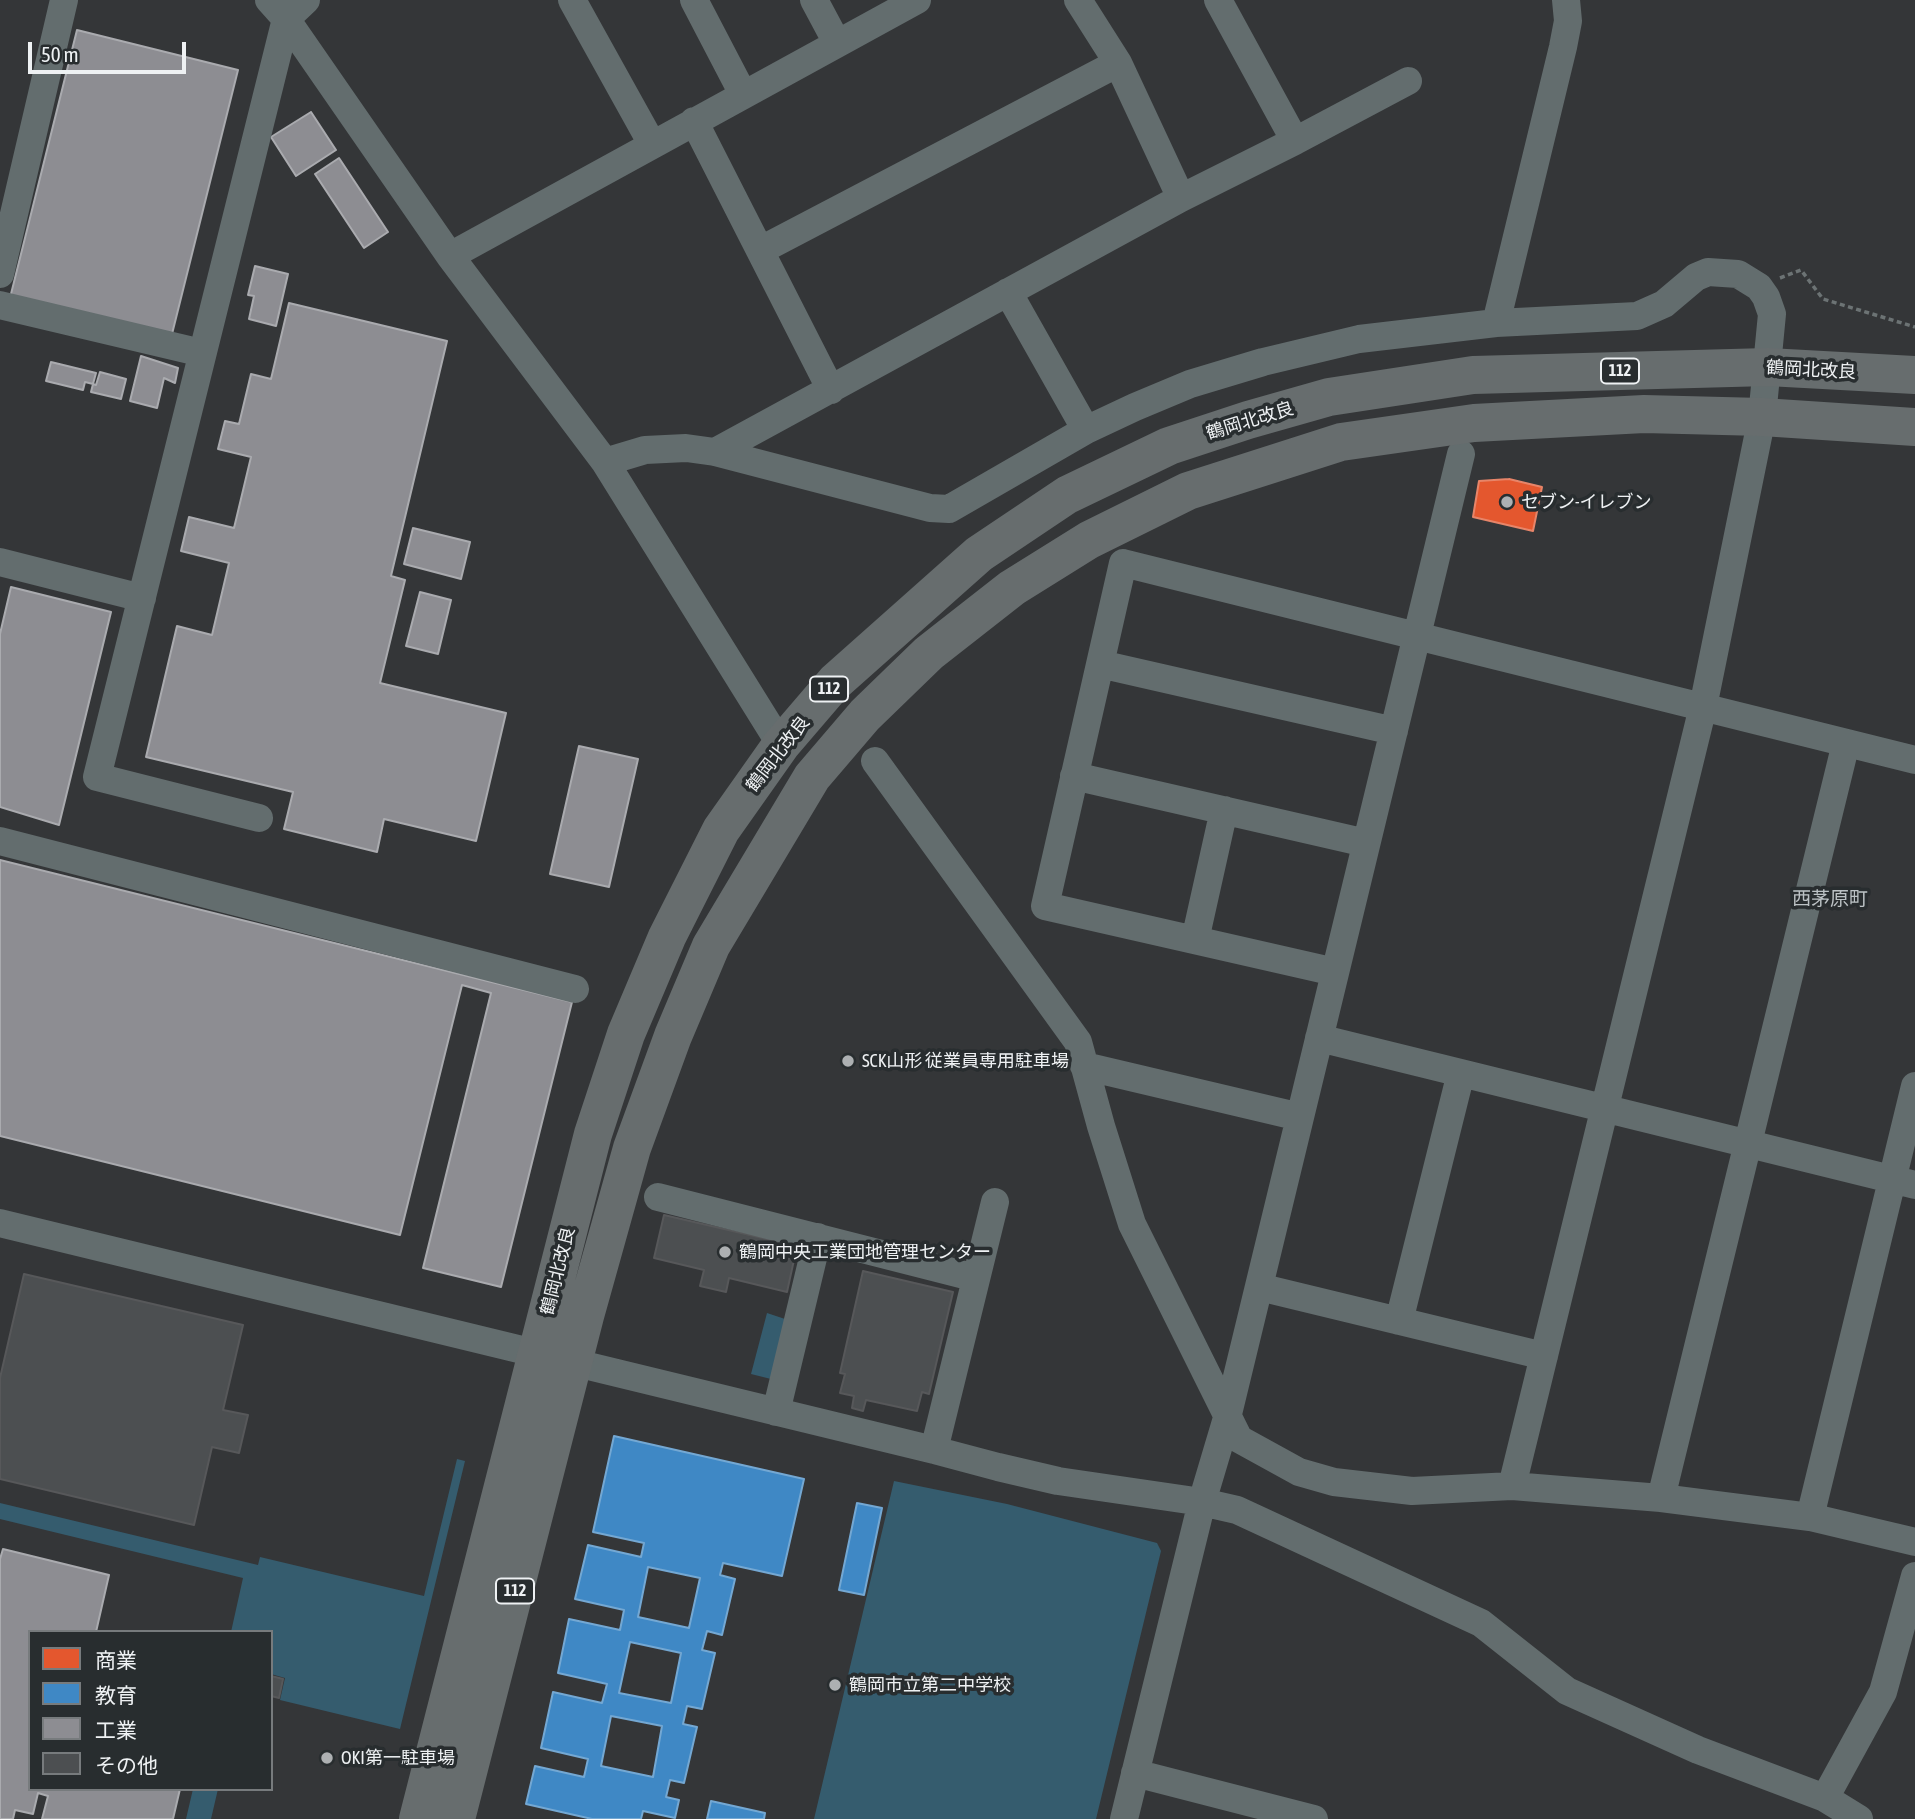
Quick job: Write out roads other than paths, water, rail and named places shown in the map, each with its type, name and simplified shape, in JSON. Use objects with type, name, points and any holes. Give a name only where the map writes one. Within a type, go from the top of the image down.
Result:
[{"type":"highway","name":"鶴岡北改良","points":[[418,1819],[593,1134],[626,1034],[667,937],[721,830],[781,745],[835,682],[979,554],[1067,495],[1169,446],[1248,420],[1329,397],[1473,375],[1768,367],[1915,375]]},
{"type":"highway","name":"鶴岡北改良","points":[[456,1819],[573,1363],[632,1148],[673,1036],[711,946],[812,777],[865,715],[929,653],[1012,588],[1089,540],[1188,491],[1341,442],[1474,423],[1644,414],[1915,427]]},
{"type":"street","points":[[0,274],[64,0]]},
{"type":"street","points":[[572,0],[652,144]]},
{"type":"street","points":[[694,0],[743,94]]},
{"type":"street","points":[[814,0],[837,43]]},
{"type":"street","points":[[450,256],[917,0]]},
{"type":"street","points":[[1078,0],[1118,63],[1181,198]]},
{"type":"street","points":[[1496,323],[1563,47],[1568,21],[1566,0]]},
{"type":"street","points":[[1223,2],[1295,142]]},
{"type":"street","points":[[287,6],[450,256],[605,462],[781,745]]},
{"type":"street","points":[[259,818],[97,778],[287,6]]},
{"type":"street","points":[[761,250],[1118,63]]},
{"type":"street","points":[[715,452],[1181,198],[1295,142],[1408,81]]},
{"type":"street","points":[[694,121],[831,390]]},
{"type":"street","points":[[605,462],[645,450],[686,448],[715,452],[930,508],[949,509],[1086,430],[1190,384],[1263,362],[1359,339],[1496,323],[1622,319],[1637,316],[1664,303],[1696,277],[1708,272],[1738,274],[1759,287],[1772,314],[1762,418],[1703,708],[1512,1486]]},
{"type":"street","points":[[1008,292],[1086,430]]},
{"type":"street","points":[[0,304],[202,353]]},
{"type":"street","points":[[1124,1819],[1202,1502],[1227,1418],[1461,454]]},
{"type":"street","points":[[0,562],[142,598]]},
{"type":"street","points":[[1335,972],[1045,906],[1123,563],[1915,760]]},
{"type":"street","points":[[1100,663],[1394,731]]},
{"type":"street","points":[[1661,1498],[1846,743]]},
{"type":"street","points":[[875,761],[1078,1042],[1132,1224],[1239,1438],[1299,1472],[1334,1482],[1412,1491],[1512,1486],[1661,1498],[1810,1517],[1915,1542]]},
{"type":"street","points":[[1074,776],[1367,843]]},
{"type":"street","points":[[1195,940],[1224,810]]},
{"type":"street","points":[[0,841],[575,989]]},
{"type":"street","points":[[1319,1038],[1904,1182]]},
{"type":"street","points":[[1084,1066],[1300,1117]]},
{"type":"street","points":[[1399,1321],[1461,1073]]},
{"type":"street","points":[[1810,1517],[1904,1182],[1915,1086]]},
{"type":"street","points":[[658,1197],[976,1278]]},
{"type":"street","points":[[934,1450],[995,1202]]},
{"type":"street","points":[[0,1223],[1058,1481],[1202,1502],[1237,1510],[1481,1623],[1567,1691],[1698,1750],[1825,1798],[1859,1819]]},
{"type":"street","points":[[776,1412],[818,1237]]},
{"type":"street","points":[[1259,1287],[1544,1356]]},
{"type":"street","points":[[1825,1798],[1883,1692],[1915,1576]]},
{"type":"street","points":[[1135,1773],[1314,1819]]},
{"type":"place","name":"セブン-イレブン","points":[[1507,502]]},
{"type":"place","name":"SCK山形 従業員専用駐車場","points":[[848,1061]]},
{"type":"place","name":"鶴岡中央工業団地管理センター","points":[[725,1252]]},
{"type":"place","name":"鶴岡市立第二中学校","points":[[835,1685]]},
{"type":"place","name":"OKI第一駐車場","points":[[327,1758]]},
{"type":"district","name":"西茅原町","points":[[1830,899]]}]
